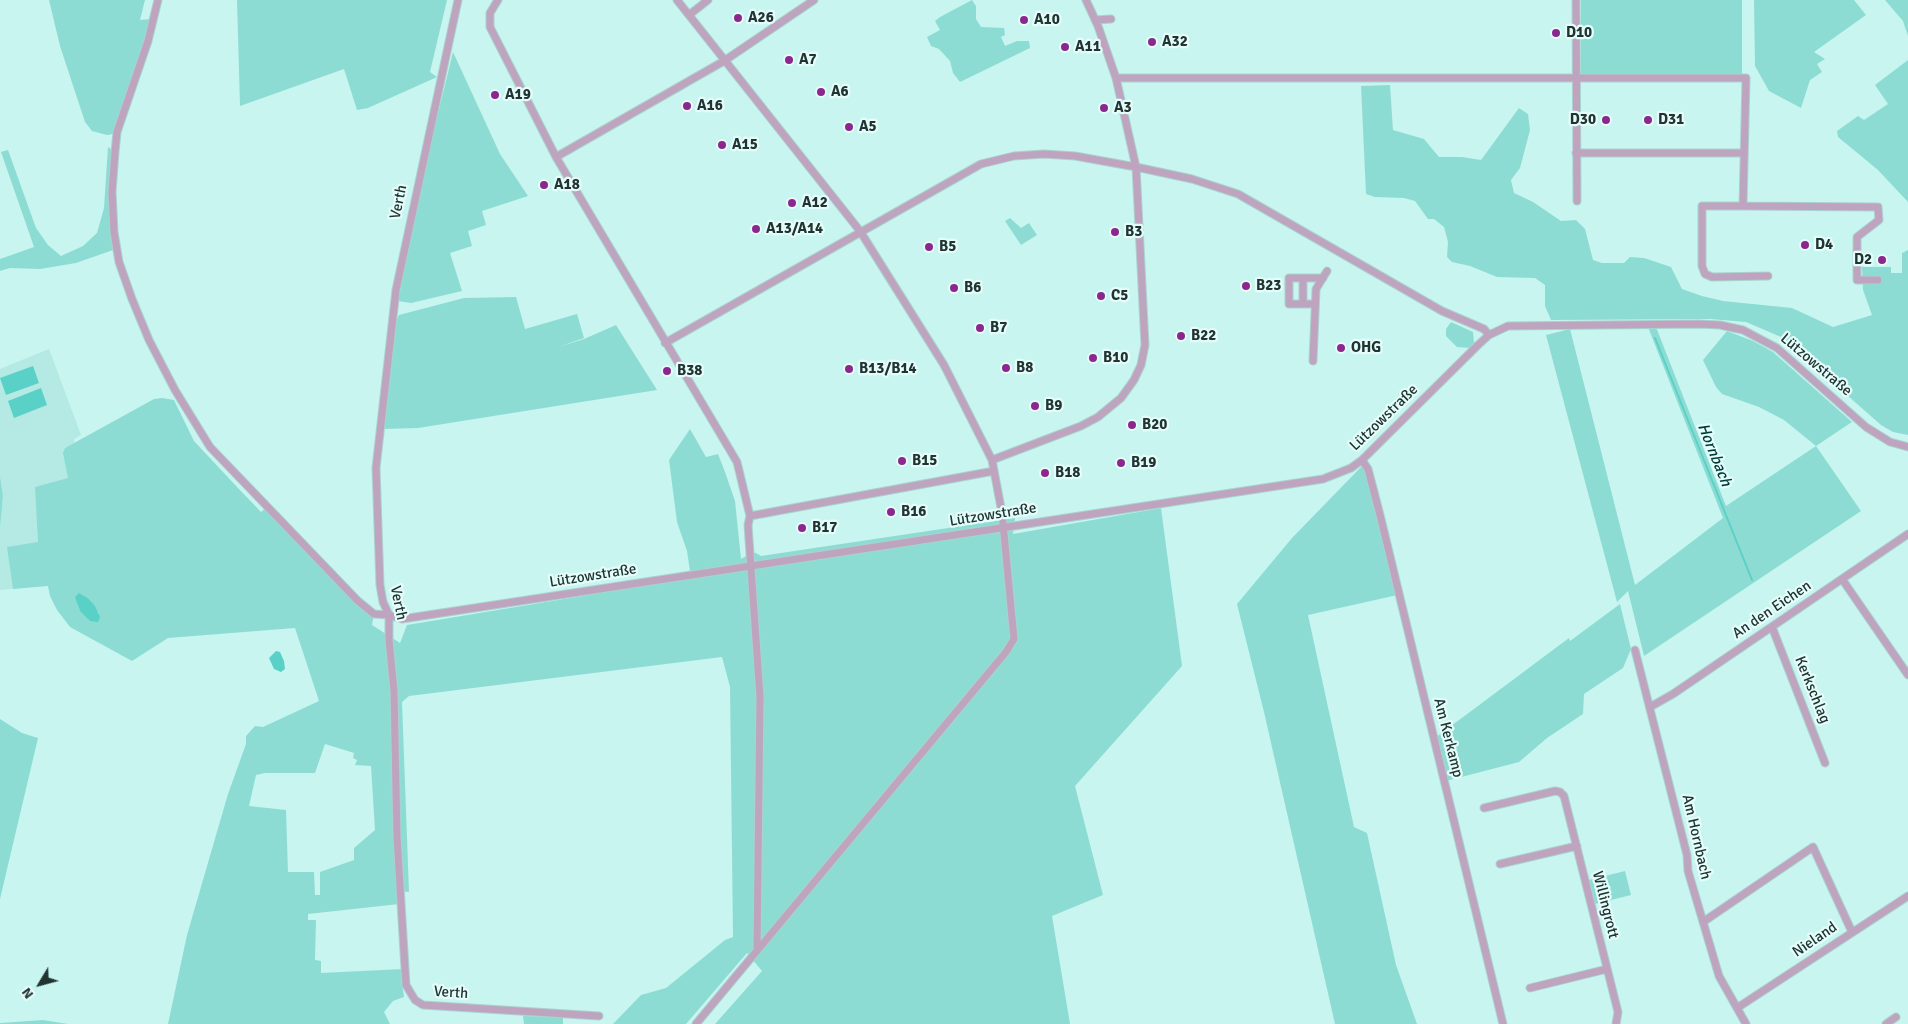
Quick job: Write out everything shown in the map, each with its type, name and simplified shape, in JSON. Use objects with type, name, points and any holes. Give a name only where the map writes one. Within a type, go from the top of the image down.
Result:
[{"type":"street","name":"Lützowstraße","points":[[158,0],[148,40],[117,132],[115,152],[112,192],[116,249],[132,299],[149,340],[210,447],[358,602],[374,614],[381,616],[389,615],[402,619],[1323,479],[1351,468],[1362,460],[1490,335],[1508,326],[1699,324],[1730,327],[1757,336],[1777,348],[1866,427],[1890,442],[1908,447]]},
{"type":"street","name":"Verth","points":[[458,0],[404,247],[382,400],[376,468],[378,554],[382,602],[389,615],[389,640],[394,692],[397,836],[406,985],[409,994],[423,1005],[599,1016]]},
{"type":"street","points":[[498,0],[490,13],[490,27],[556,158],[737,462],[750,516],[748,525],[760,697],[757,950]]},
{"type":"street","points":[[677,0],[860,232],[944,365],[992,460],[1004,527],[1013,630],[1012,644],[696,1024]]},
{"type":"street","points":[[689,15],[708,0]]},
{"type":"street","points":[[556,158],[724,61],[814,0]]},
{"type":"street","points":[[992,460],[1082,426],[1098,417],[1121,398],[1137,372],[1145,345],[1136,166],[1116,78],[1086,0]]},
{"type":"street","points":[[1576,0],[1577,201]]},
{"type":"street","points":[[1095,20],[1111,19]]},
{"type":"street","points":[[1116,78],[1746,78],[1743,206]]},
{"type":"street","points":[[1576,154],[1744,153]]},
{"type":"street","points":[[665,343],[981,164],[1014,156],[1044,154],[1075,156],[1136,166],[1192,178],[1238,194],[1442,311],[1484,329],[1490,335]]},
{"type":"street","points":[[1768,276],[1712,277],[1705,274],[1702,266],[1702,206],[1878,207],[1878,220],[1857,237],[1857,280],[1878,280]]},
{"type":"street","points":[[1313,360],[1316,289],[1325,274],[1303,278],[1289,278],[1289,304],[1315,304]]},
{"type":"street","points":[[1303,278],[1303,304]]},
{"type":"street","name":"Am Kerkamp","points":[[1362,460],[1368,469],[1381,519],[1502,1024]]},
{"type":"street","points":[[750,516],[994,471]]},
{"type":"street","name":"An den Eichen","points":[[1650,707],[1772,627],[1908,534]]},
{"type":"street","points":[[1842,579],[1908,675]]},
{"type":"street","name":"Kerkschlag","points":[[1772,627],[1825,763]]},
{"type":"street","name":"Am Hornbach","points":[[1636,650],[1687,855],[1688,871],[1719,976],[1746,1024]]},
{"type":"street","name":"Willingrott","points":[[1484,808],[1555,791],[1560,792],[1564,796],[1618,1012],[1616,1024]]},
{"type":"street","points":[[1500,864],[1577,846]]},
{"type":"street","points":[[1703,922],[1813,847],[1852,932]]},
{"type":"street","name":"Nieland","points":[[1737,1008],[1908,896]]},
{"type":"street","points":[[1530,988],[1607,969]]},
{"type":"street","points":[[1886,1024],[1896,1017]]},
{"type":"shaded area","points":[[49,0],[145,0],[140,20],[150,19],[146,38],[113,134],[107,135],[92,131],[85,122],[60,46]]},
{"type":"shaded area","points":[[237,0],[447,0],[430,72],[437,77],[368,108],[357,110],[344,69],[240,106]]},
{"type":"shaded area","points":[[972,0],[976,6],[976,19],[981,27],[1004,28],[1005,35],[1001,37],[1005,46],[1017,41],[1029,41],[1030,48],[960,82],[953,73],[950,61],[939,49],[931,46],[927,37],[940,30],[935,21]]},
{"type":"shaded area","points":[[1581,0],[1742,0],[1742,75],[1581,74]]},
{"type":"shaded area","points":[[1754,0],[1854,0],[1866,15],[1814,52],[1825,59],[1817,64],[1822,72],[1810,80],[1801,108],[1769,91],[1755,66]]},
{"type":"shaded area","points":[[1885,0],[1908,0],[1908,36],[1903,21]]},
{"type":"shaded area","points":[[453,52],[500,154],[528,196],[482,211],[486,225],[468,231],[472,246],[450,253],[462,291],[411,303],[398,301],[423,175]]},
{"type":"shaded area","points":[[1908,60],[1908,202],[1878,170],[1838,137],[1837,131],[1858,116],[1864,120],[1888,104],[1875,85]]},
{"type":"shaded area","points":[[1390,85],[1393,130],[1424,139],[1439,157],[1462,157],[1481,160],[1519,108],[1528,114],[1530,130],[1520,168],[1511,180],[1514,193],[1533,202],[1561,221],[1576,220],[1585,229],[1593,260],[1602,263],[1624,263],[1630,257],[1644,258],[1671,267],[1682,289],[1702,296],[1723,301],[1792,308],[1833,327],[1872,315],[1863,290],[1862,267],[1891,267],[1891,273],[1902,273],[1902,253],[1908,250],[1908,435],[1893,432],[1881,425],[1781,337],[1746,322],[1710,319],[1551,320],[1545,306],[1545,285],[1535,278],[1497,277],[1470,266],[1452,262],[1447,257],[1448,242],[1444,227],[1434,219],[1428,219],[1415,201],[1404,198],[1375,197],[1366,194],[1361,86]]},
{"type":"shaded area","points":[[108,147],[115,152],[116,249],[76,263],[40,269],[10,268],[0,271],[0,259],[34,247],[1,152],[8,150],[36,228],[48,245],[61,256],[83,246],[97,233],[104,208]]},
{"type":"shaded area","points":[[1010,218],[1021,228],[1029,223],[1037,235],[1021,245],[1005,221]]},
{"type":"shaded area","points":[[516,297],[525,329],[577,314],[584,338],[558,347],[584,339],[616,325],[657,390],[418,428],[383,429],[395,323],[399,315],[464,298]]},
{"type":"shaded area","points":[[1451,322],[1473,332],[1474,343],[1470,348],[1457,347],[1446,336],[1446,329]]},
{"type":"shaded area","points":[[1648,327],[1656,327],[1726,506],[1816,446],[1861,511],[1644,656],[1628,591],[1617,602],[1546,335],[1570,329],[1635,585],[1723,518]]},
{"type":"shaded area","points":[[1727,331],[1753,341],[1773,352],[1852,422],[1816,446],[1784,420],[1759,407],[1722,394],[1716,387],[1703,360]]},
{"type":"shaded area","points":[[49,349],[81,435],[74,439],[75,443],[65,448],[76,522],[53,594],[50,596],[48,585],[0,590],[0,529],[3,496],[0,476],[0,369]]},
{"type":"shaded area","points":[[33,366],[39,383],[6,395],[0,378]]},
{"type":"shaded area","points":[[41,388],[47,405],[14,418],[8,401]]},
{"type":"shaded area","points":[[154,399],[174,400],[194,441],[261,512],[267,507],[374,614],[372,625],[400,643],[407,625],[691,578],[687,551],[677,522],[669,460],[690,429],[706,457],[718,454],[735,501],[741,559],[751,553],[761,556],[1015,518],[1013,534],[1161,508],[1182,666],[1075,786],[1103,895],[1052,916],[1070,1024],[715,1024],[762,971],[747,953],[686,1024],[613,1024],[641,995],[666,988],[725,940],[733,937],[730,687],[722,657],[409,696],[402,702],[409,892],[398,891],[399,904],[308,914],[308,920],[316,920],[315,960],[321,961],[321,973],[403,969],[401,976],[404,997],[393,1001],[384,1012],[390,1024],[168,1024],[187,935],[228,794],[246,744],[246,736],[255,726],[263,727],[319,701],[295,628],[168,638],[132,661],[70,627],[57,610],[50,596],[48,586],[13,589],[7,547],[38,542],[35,487],[68,478],[63,453],[65,448]],"holes":[[[89,599],[99,614],[90,621],[79,609],[78,601]],[[325,744],[354,753],[353,758],[357,760],[355,765],[371,766],[375,830],[354,848],[354,860],[320,872],[320,895],[315,895],[314,872],[288,872],[286,810],[249,806],[256,775],[265,773],[315,773]]]},
{"type":"shaded area","points":[[1362,466],[1368,475],[1402,594],[1308,615],[1354,827],[1367,833],[1396,965],[1417,1024],[1335,1024],[1264,712],[1237,604],[1292,538]]},
{"type":"shaded area","points":[[0,476],[3,496],[0,529]]},
{"type":"shaded area","points":[[79,593],[89,599],[95,606],[100,617],[98,622],[90,621],[80,611],[75,597]]},
{"type":"shaded area","points":[[1620,604],[1631,649],[1623,668],[1584,694],[1583,714],[1547,738],[1519,762],[1446,781],[1435,738],[1569,638],[1570,641]]},
{"type":"shaded area","points":[[276,651],[280,652],[284,661],[285,669],[281,672],[274,669],[269,658]]},
{"type":"shaded area","points":[[0,719],[22,733],[38,738],[0,899]]},
{"type":"shaded area","points":[[1625,871],[1631,895],[1595,904],[1589,880]]},
{"type":"shaded area","points":[[523,1016],[563,1017],[563,1024],[524,1024]]},
{"type":"shaded area","points":[[43,1020],[68,1024],[0,1024],[0,1023]]},
{"type":"waterway","name":"Hornbach","points":[[1655,338],[1752,580]]},
{"type":"place","name":"A26","points":[[738,18]]},
{"type":"place","name":"A10","points":[[1024,20]]},
{"type":"place","name":"D10","points":[[1556,33]]},
{"type":"place","name":"A32","points":[[1152,42]]},
{"type":"place","name":"A11","points":[[1065,47]]},
{"type":"place","name":"A7","points":[[789,60]]},
{"type":"place","name":"A6","points":[[821,92]]},
{"type":"place","name":"A19","points":[[495,95]]},
{"type":"place","name":"A16","points":[[687,106]]},
{"type":"place","name":"A3","points":[[1104,108]]},
{"type":"place","name":"D30","points":[[1606,120]]},
{"type":"place","name":"D31","points":[[1648,120]]},
{"type":"place","name":"A5","points":[[849,127]]},
{"type":"place","name":"A15","points":[[722,145]]},
{"type":"place","name":"A18","points":[[544,185]]},
{"type":"place","name":"A12","points":[[792,203]]},
{"type":"place","name":"A13/A14","points":[[756,229]]},
{"type":"place","name":"B3","points":[[1115,232]]},
{"type":"place","name":"D4","points":[[1805,245]]},
{"type":"place","name":"B5","points":[[929,247]]},
{"type":"place","name":"D2","points":[[1882,260]]},
{"type":"place","name":"B23","points":[[1246,286]]},
{"type":"place","name":"B6","points":[[954,288]]},
{"type":"place","name":"C5","points":[[1101,296]]},
{"type":"place","name":"B7","points":[[980,328]]},
{"type":"place","name":"B22","points":[[1181,336]]},
{"type":"place","name":"OHG","points":[[1341,348]]},
{"type":"place","name":"B10","points":[[1093,358]]},
{"type":"place","name":"B8","points":[[1006,368]]},
{"type":"place","name":"B13/B14","points":[[849,369]]},
{"type":"place","name":"B38","points":[[667,371]]},
{"type":"place","name":"B9","points":[[1035,406]]},
{"type":"place","name":"B20","points":[[1132,425]]},
{"type":"place","name":"B15","points":[[902,461]]},
{"type":"place","name":"B19","points":[[1121,463]]},
{"type":"place","name":"B18","points":[[1045,473]]},
{"type":"place","name":"B16","points":[[891,512]]},
{"type":"place","name":"B17","points":[[802,528]]}]
